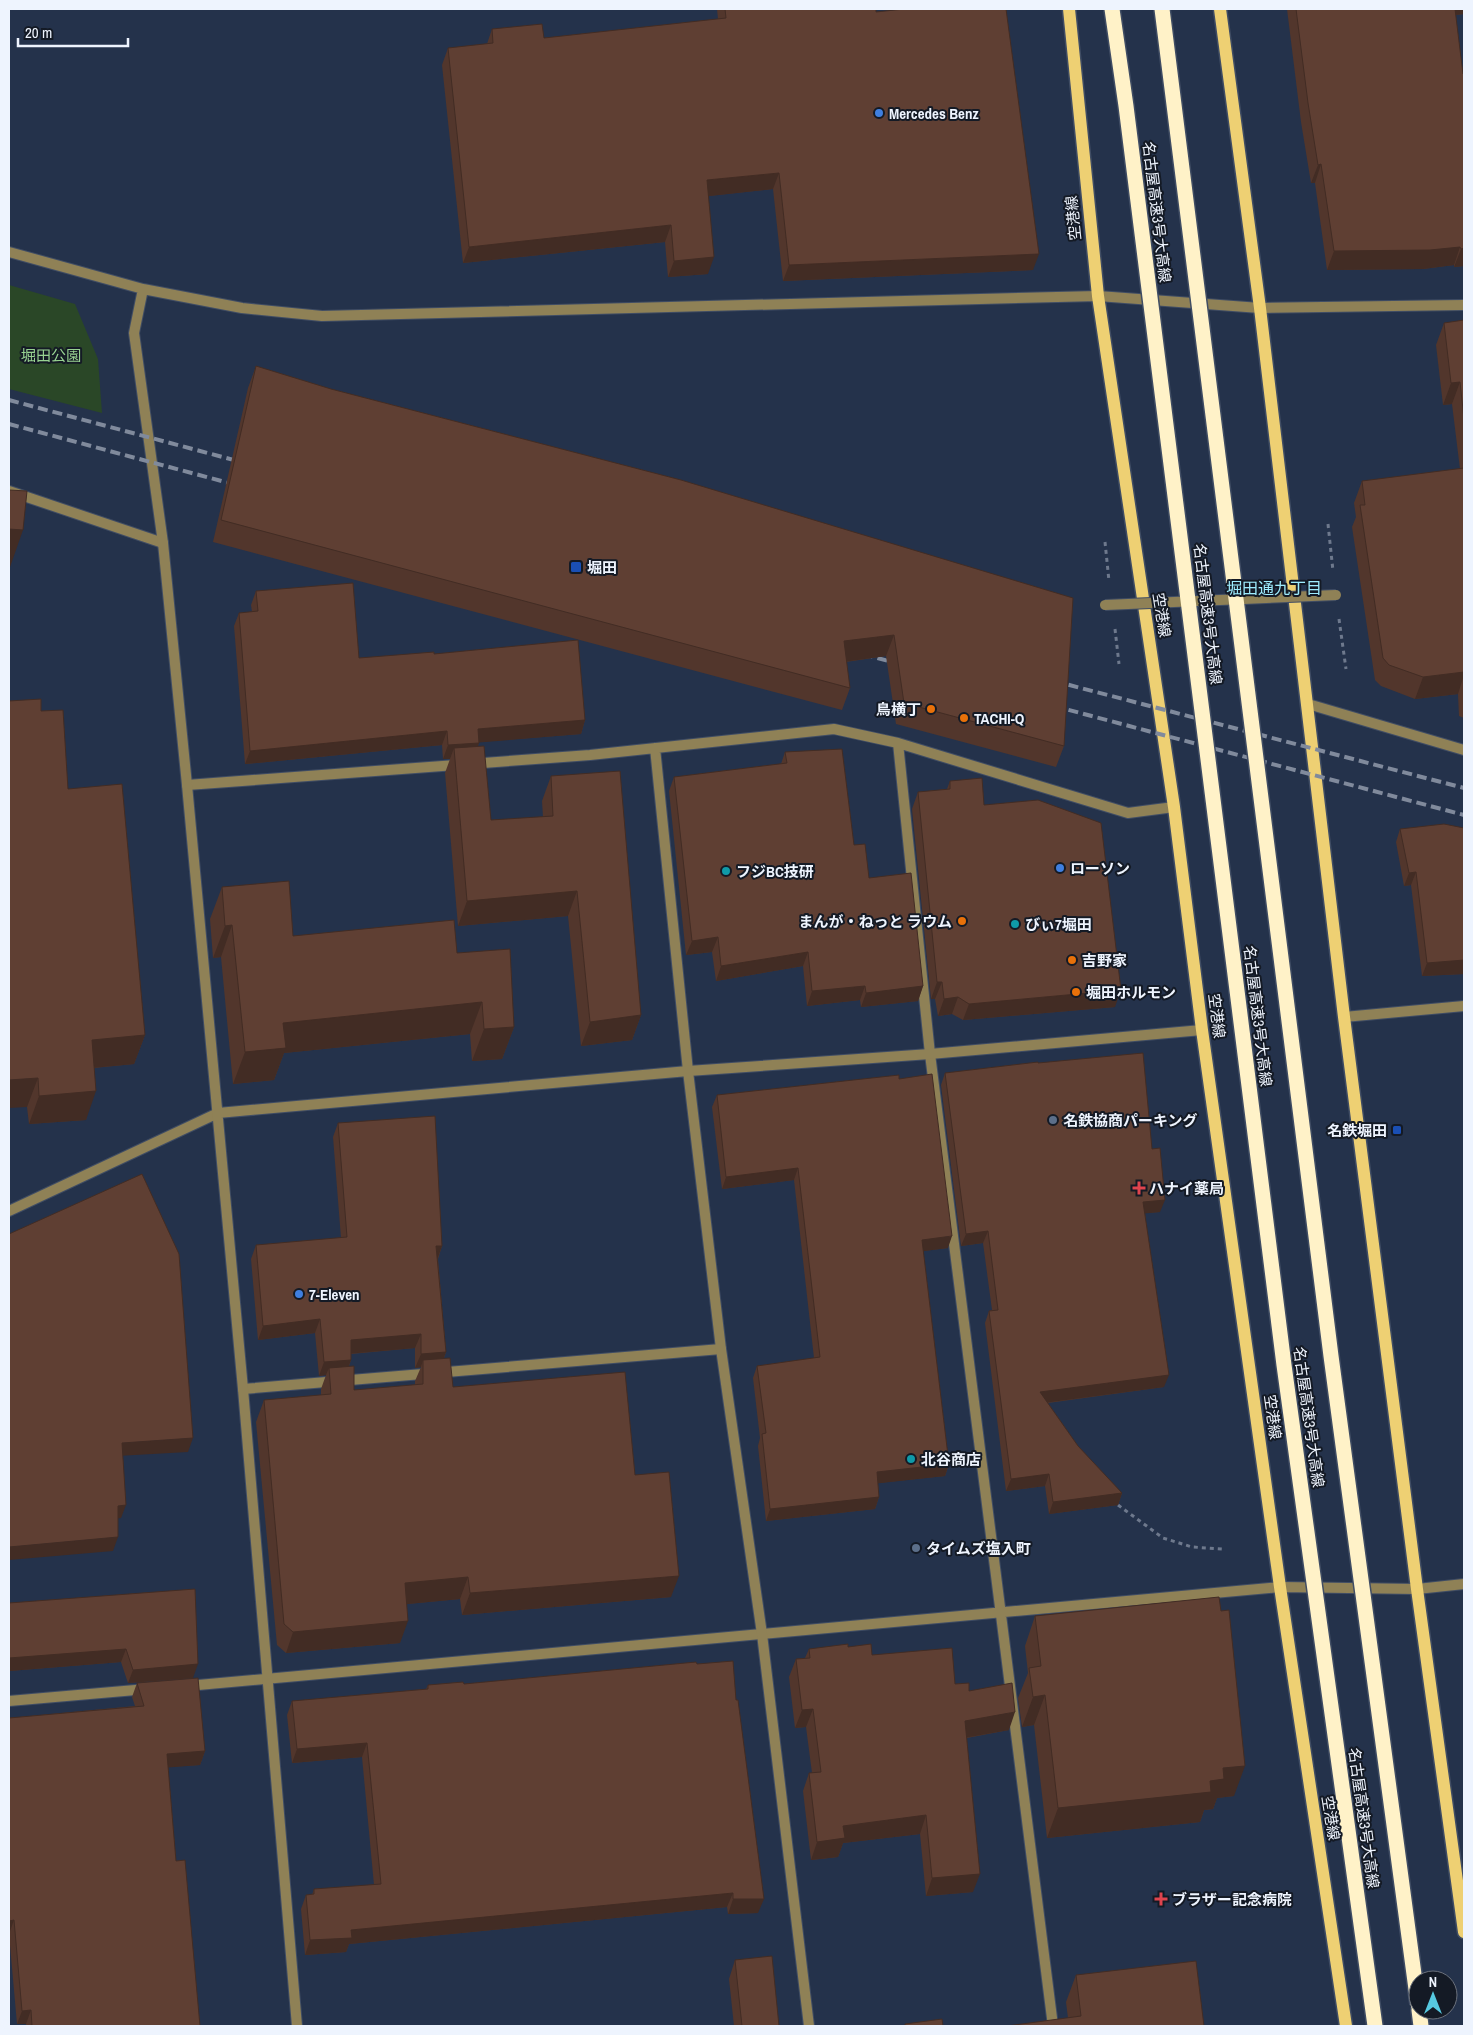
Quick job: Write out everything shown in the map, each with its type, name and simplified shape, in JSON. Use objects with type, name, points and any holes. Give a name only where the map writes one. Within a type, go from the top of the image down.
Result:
[{"type":"highway","name":"名古屋高速3号大高線","points":[[1112,9],[1126,106],[1284,1365],[1375,2026]]},
{"type":"highway","name":"名古屋高速3号大高線","points":[[1162,9],[1332,1366],[1413,1970]]},
{"type":"main road","name":"空港線","points":[[1069,9],[1098,296],[1174,807],[1202,1030],[1280,1587],[1346,2026]]},
{"type":"main road","points":[[1220,9],[1260,308],[1344,1017],[1417,1589],[1464,1932]]},
{"type":"street","points":[[9,252],[143,289],[242,308],[322,316],[1098,296],[1260,308],[1464,305]]},
{"type":"street","points":[[143,289],[134,333],[163,543],[187,785],[243,1388],[297,2026]]},
{"type":"street","points":[[9,491],[163,543]]},
{"type":"street","points":[[1105,605],[1336,594]]},
{"type":"street","points":[[1308,704],[1464,750]]},
{"type":"street","points":[[187,785],[590,755],[834,729],[898,743],[1128,813],[1174,807]]},
{"type":"street","points":[[898,743],[930,1054],[1053,2026]]},
{"type":"street","points":[[655,748],[688,1071],[721,1349],[762,1634],[809,2026]]},
{"type":"street","points":[[1344,1017],[1464,1006]]},
{"type":"street","points":[[9,1211],[218,1113],[688,1071],[930,1054],[1202,1030]]},
{"type":"street","points":[[243,1388],[721,1349]]},
{"type":"street","points":[[178,1686],[1280,1587],[1417,1589],[1464,1584]]},
{"type":"street","points":[[9,1701],[158,1688]]},
{"type":"path","points":[[1118,1505],[1164,1538],[1192,1547],[1223,1549]]},
{"type":"green space","name":"堀田公園","points":[[9,285],[75,304],[98,359],[102,413],[9,389]]},
{"type":"building","points":[[725,9],[876,9],[876,12],[904,9],[1006,9],[1039,254],[789,265],[779,173],[707,180],[714,257],[674,261],[671,225],[469,247],[448,48],[493,43],[492,29],[542,24],[544,38],[726,18]]},
{"type":"building","points":[[1296,9],[1455,9],[1464,74],[1464,248],[1334,251],[1321,164],[1318,165],[1308,103]]},
{"type":"building","points":[[1464,320],[1464,419],[1460,382],[1451,383],[1444,323]]},
{"type":"building","points":[[256,366],[331,389],[681,480],[1073,598],[1064,746],[904,703],[894,635],[844,641],[850,688],[221,520]]},
{"type":"building","points":[[1464,468],[1464,672],[1423,677],[1389,665],[1383,658],[1360,505],[1365,505],[1362,481]]},
{"type":"building","points":[[9,490],[27,491],[23,530],[9,529]]},
{"type":"building","points":[[353,583],[359,658],[434,652],[434,654],[578,640],[585,720],[478,729],[479,743],[448,745],[447,731],[250,751],[239,613],[258,611],[256,591]]},
{"type":"building","points":[[41,699],[41,711],[63,710],[68,789],[122,784],[145,1035],[92,1040],[96,1091],[39,1096],[38,1078],[9,1080],[9,701]]},
{"type":"building","points":[[484,746],[491,820],[553,816],[551,776],[620,771],[641,1015],[590,1022],[577,891],[467,901],[454,748]]},
{"type":"building","points":[[842,749],[854,845],[865,844],[869,878],[911,873],[923,986],[866,993],[865,986],[812,991],[808,952],[721,966],[718,937],[692,941],[674,777],[787,763],[785,752]]},
{"type":"building","name":"びぃ7堀田","points":[[982,778],[984,805],[1038,800],[1101,823],[1121,990],[969,1004],[958,997],[944,999],[942,982],[937,982],[918,792],[950,789],[950,781]]},
{"type":"building","points":[[1444,824],[1464,828],[1464,960],[1427,963],[1416,872],[1409,873],[1400,829]]},
{"type":"building","points":[[289,881],[293,936],[454,920],[457,953],[510,949],[514,1027],[484,1029],[482,1002],[283,1023],[286,1048],[245,1052],[232,925],[225,926],[222,887]]},
{"type":"building","points":[[1143,1053],[1152,1149],[1160,1148],[1165,1200],[1143,1202],[1169,1375],[1040,1392],[1078,1446],[1122,1493],[1053,1502],[1049,1474],[1011,1479],[989,1311],[998,1310],[988,1231],[966,1234],[945,1073],[1038,1062]]},
{"type":"building","points":[[932,1074],[952,1236],[922,1240],[949,1464],[877,1472],[879,1497],[770,1509],[762,1434],[766,1433],[757,1366],[820,1357],[798,1168],[726,1177],[717,1095],[899,1075],[899,1079]]},
{"type":"building","points":[[435,1116],[442,1246],[436,1246],[446,1352],[421,1354],[421,1334],[351,1340],[351,1360],[324,1362],[320,1319],[263,1326],[256,1245],[347,1237],[338,1123]]},
{"type":"building","points":[[142,1174],[179,1254],[193,1438],[122,1443],[126,1505],[118,1506],[118,1537],[9,1547],[9,1234]]},
{"type":"building","points":[[450,1358],[453,1387],[625,1372],[635,1475],[669,1472],[679,1576],[470,1593],[468,1577],[405,1583],[408,1621],[293,1632],[284,1624],[264,1400],[331,1394],[329,1368],[354,1366],[354,1390],[423,1384],[423,1360]]},
{"type":"building","points":[[195,1589],[198,1664],[133,1670],[126,1649],[9,1658],[9,1603]]},
{"type":"building","points":[[1219,1597],[1221,1611],[1229,1610],[1245,1766],[1223,1768],[1224,1779],[1210,1781],[1211,1792],[1058,1808],[1045,1695],[1033,1697],[1029,1668],[1041,1666],[1035,1616]]},
{"type":"building","points":[[848,1644],[848,1647],[871,1644],[872,1655],[952,1648],[955,1684],[969,1683],[969,1691],[1012,1683],[1015,1712],[965,1721],[980,1874],[932,1878],[926,1815],[843,1826],[845,1838],[817,1842],[809,1773],[821,1772],[813,1709],[802,1710],[796,1659],[810,1658],[809,1649]]},
{"type":"building","points":[[733,1661],[736,1700],[738,1700],[764,1899],[733,1899],[733,1893],[351,1930],[352,1938],[310,1940],[306,1895],[314,1894],[314,1889],[381,1884],[367,1743],[297,1749],[292,1701],[428,1689],[428,1685],[463,1682],[464,1684],[696,1662],[697,1664]]},
{"type":"building","points":[[198,1678],[205,1751],[167,1754],[176,1861],[185,1860],[200,2026],[32,2026],[31,2010],[22,2011],[14,1920],[9,1921],[9,1718],[144,1706],[137,1683]]},
{"type":"building","points":[[772,1956],[779,2026],[742,2026],[735,1960]]},
{"type":"building","points":[[1196,1961],[1204,2026],[1007,2026],[1081,2016],[1076,1975]]},
{"type":"building","points":[[942,2019],[943,2026],[905,2026],[905,2024]]},
{"type":"railway","points":[[9,400],[245,463]]},
{"type":"railway","points":[[9,424],[240,486]]},
{"type":"railway","points":[[863,654],[899,664]]},
{"type":"railway","points":[[1054,681],[1464,788]]},
{"type":"railway","points":[[1054,706],[1464,815]]},
{"type":"place","name":"Mercedes Benz","points":[[879,113]]},
{"type":"place","name":"堀田","points":[[576,567]]},
{"type":"place","name":"鳥横丁","points":[[931,709]]},
{"type":"place","name":"TACHI-Q","points":[[964,718]]},
{"type":"place","name":"ローソン","points":[[1060,868]]},
{"type":"place","name":"フジBC技研","points":[[726,871]]},
{"type":"place","name":"まんが・ねっと ラウム","points":[[962,921]]},
{"type":"place","name":"びぃ7堀田","points":[[1015,924]]},
{"type":"place","name":"吉野家","points":[[1072,960]]},
{"type":"place","name":"堀田ホルモン","points":[[1076,992]]},
{"type":"place","name":"名鉄協商パーキング","points":[[1053,1120]]},
{"type":"place","name":"名鉄堀田","points":[[1397,1130]]},
{"type":"place","name":"ハナイ薬局","points":[[1139,1188]]},
{"type":"place","name":"7-Eleven","points":[[299,1294]]},
{"type":"place","name":"北谷商店","points":[[911,1459]]},
{"type":"place","name":"タイムズ塩入町","points":[[916,1548]]},
{"type":"place","name":"ブラザー記念病院","points":[[1161,1899]]},
{"type":"district","name":"堀田通九丁目","points":[[1274,588]]}]
